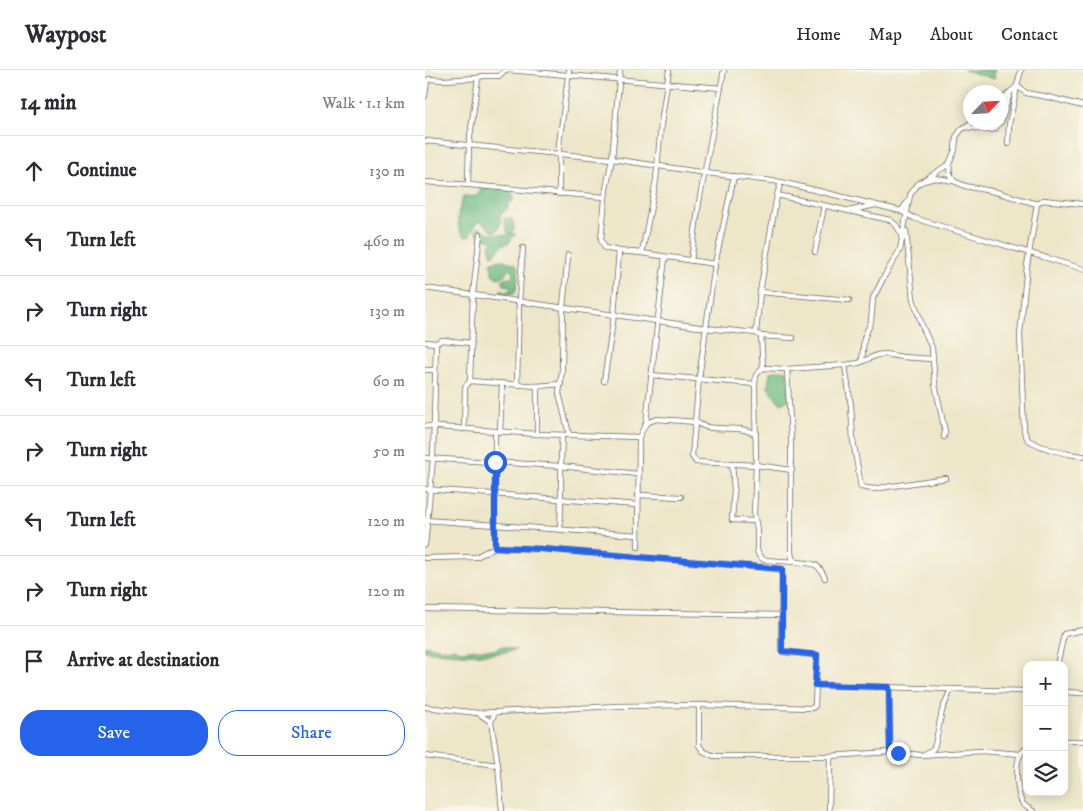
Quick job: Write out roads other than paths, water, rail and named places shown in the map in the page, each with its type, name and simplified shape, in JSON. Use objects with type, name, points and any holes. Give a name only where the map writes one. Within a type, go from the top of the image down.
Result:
[{"type":"street","points":[[425,96],[429,78],[445,80],[499,76],[506,70],[721,88]]},
{"type":"street","points":[[559,194],[559,154],[569,70]]},
{"type":"street","points":[[620,70],[612,159],[605,197],[602,245],[605,248],[619,251],[715,264]]},
{"type":"street","points":[[642,253],[656,180],[669,70]]},
{"type":"street","points":[[691,261],[697,214],[724,70]]},
{"type":"street","points":[[1009,144],[1009,124],[1021,70]]},
{"type":"street","points":[[468,184],[469,144],[478,78]]},
{"type":"street","points":[[1008,98],[1010,92],[1017,86]]},
{"type":"street","points":[[1017,86],[1027,93],[1048,96],[1083,106]]},
{"type":"street","points":[[954,181],[948,169],[955,150],[956,137],[963,129]]},
{"type":"street","points":[[425,141],[612,159],[781,182],[901,210],[914,218],[1083,269]]},
{"type":"street","points":[[861,361],[864,338],[871,322],[871,311],[875,294],[900,250],[909,200],[913,190],[922,181],[949,164]]},
{"type":"street","points":[[734,176],[715,264],[699,378],[692,453],[693,460],[697,462],[756,465],[792,470]]},
{"type":"street","points":[[922,181],[935,178],[954,181],[965,186],[996,192],[1037,204]]},
{"type":"street","points":[[425,182],[468,184],[605,197]]},
{"type":"street","points":[[756,333],[760,292],[781,182]]},
{"type":"street","points":[[777,195],[890,220],[896,225],[908,244]]},
{"type":"street","points":[[901,210],[909,200]]},
{"type":"street","points":[[1083,204],[1043,200],[1037,204],[1021,334],[1024,431],[1027,440],[1057,453],[1083,456]]},
{"type":"street","points":[[848,212],[879,204]]},
{"type":"street","points":[[815,252],[823,206]]},
{"type":"street","points":[[905,227],[913,299],[932,348],[935,384],[945,432],[944,437]]},
{"type":"street","points":[[463,429],[465,387],[470,381],[473,294],[480,234]]},
{"type":"street","points":[[517,385],[519,301],[523,248]]},
{"type":"street","points":[[605,381],[614,315],[619,251]]},
{"type":"street","points":[[568,255],[563,307],[561,384],[559,393],[569,434]]},
{"type":"street","points":[[638,547],[639,437],[646,423],[665,257]]},
{"type":"street","points":[[425,288],[706,328],[756,333],[761,336],[793,338]]},
{"type":"street","points":[[760,292],[849,300]]},
{"type":"street","points":[[761,336],[763,368],[756,376],[755,384],[756,465],[754,514],[759,556],[764,560],[816,564],[820,567],[825,578]]},
{"type":"street","points":[[425,342],[435,343],[442,340],[471,343]]},
{"type":"street","points":[[425,546],[428,489],[433,458],[435,343]]},
{"type":"street","points":[[763,368],[787,369],[845,365],[885,354],[932,359]]},
{"type":"street","points":[[845,365],[851,406],[853,440],[861,487],[873,489],[946,478]]},
{"type":"street","points":[[787,369],[792,470],[791,552],[792,558],[796,562]]},
{"type":"street","points":[[425,370],[434,370]]},
{"type":"street","points":[[651,375],[755,384]]},
{"type":"street","points":[[470,381],[537,386],[561,384]]},
{"type":"street","points":[[495,547],[495,462],[502,384]]},
{"type":"street","points":[[537,386],[537,434]]},
{"type":"street","points":[[647,412],[657,419]]},
{"type":"street","points":[[646,423],[657,419],[696,422],[712,427],[747,430],[755,434]]},
{"type":"street","points":[[425,426],[498,432],[639,437]]},
{"type":"street","points":[[560,529],[562,435]]},
{"type":"street","points":[[425,458],[560,466],[638,474]]},
{"type":"street","points":[[732,463],[732,520],[755,521]]},
{"type":"street","points":[[428,489],[638,505]]},
{"type":"street","points":[[638,495],[681,497]]},
{"type":"street","points":[[427,520],[638,535]]},
{"type":"street","points":[[425,558],[476,557],[495,547],[609,554],[782,569]]},
{"type":"street","points":[[425,707],[479,713],[699,705],[812,708],[815,703],[817,655],[783,652],[781,649],[783,562]]},
{"type":"street","points":[[425,609],[781,615]]},
{"type":"street","points":[[1058,661],[1064,634],[1083,630]]},
{"type":"street","points":[[815,685],[1023,691]]},
{"type":"street","points":[[889,687],[890,752]]},
{"type":"street","points":[[921,755],[933,749],[935,745],[942,711],[951,689]]},
{"type":"street","points":[[1068,692],[1083,692]]},
{"type":"street","points":[[699,705],[699,745],[707,755],[830,756],[890,752],[921,755],[981,751],[1021,754]]},
{"type":"street","points":[[495,712],[491,722],[498,765],[502,811]]},
{"type":"street","points":[[479,713],[491,722]]},
{"type":"street","points":[[1068,741],[1083,741]]},
{"type":"street","points":[[1024,751],[1018,760],[1019,794],[1025,806],[1033,811]]},
{"type":"street","points":[[425,756],[498,765]]},
{"type":"street","points":[[829,811],[830,756]]}]
